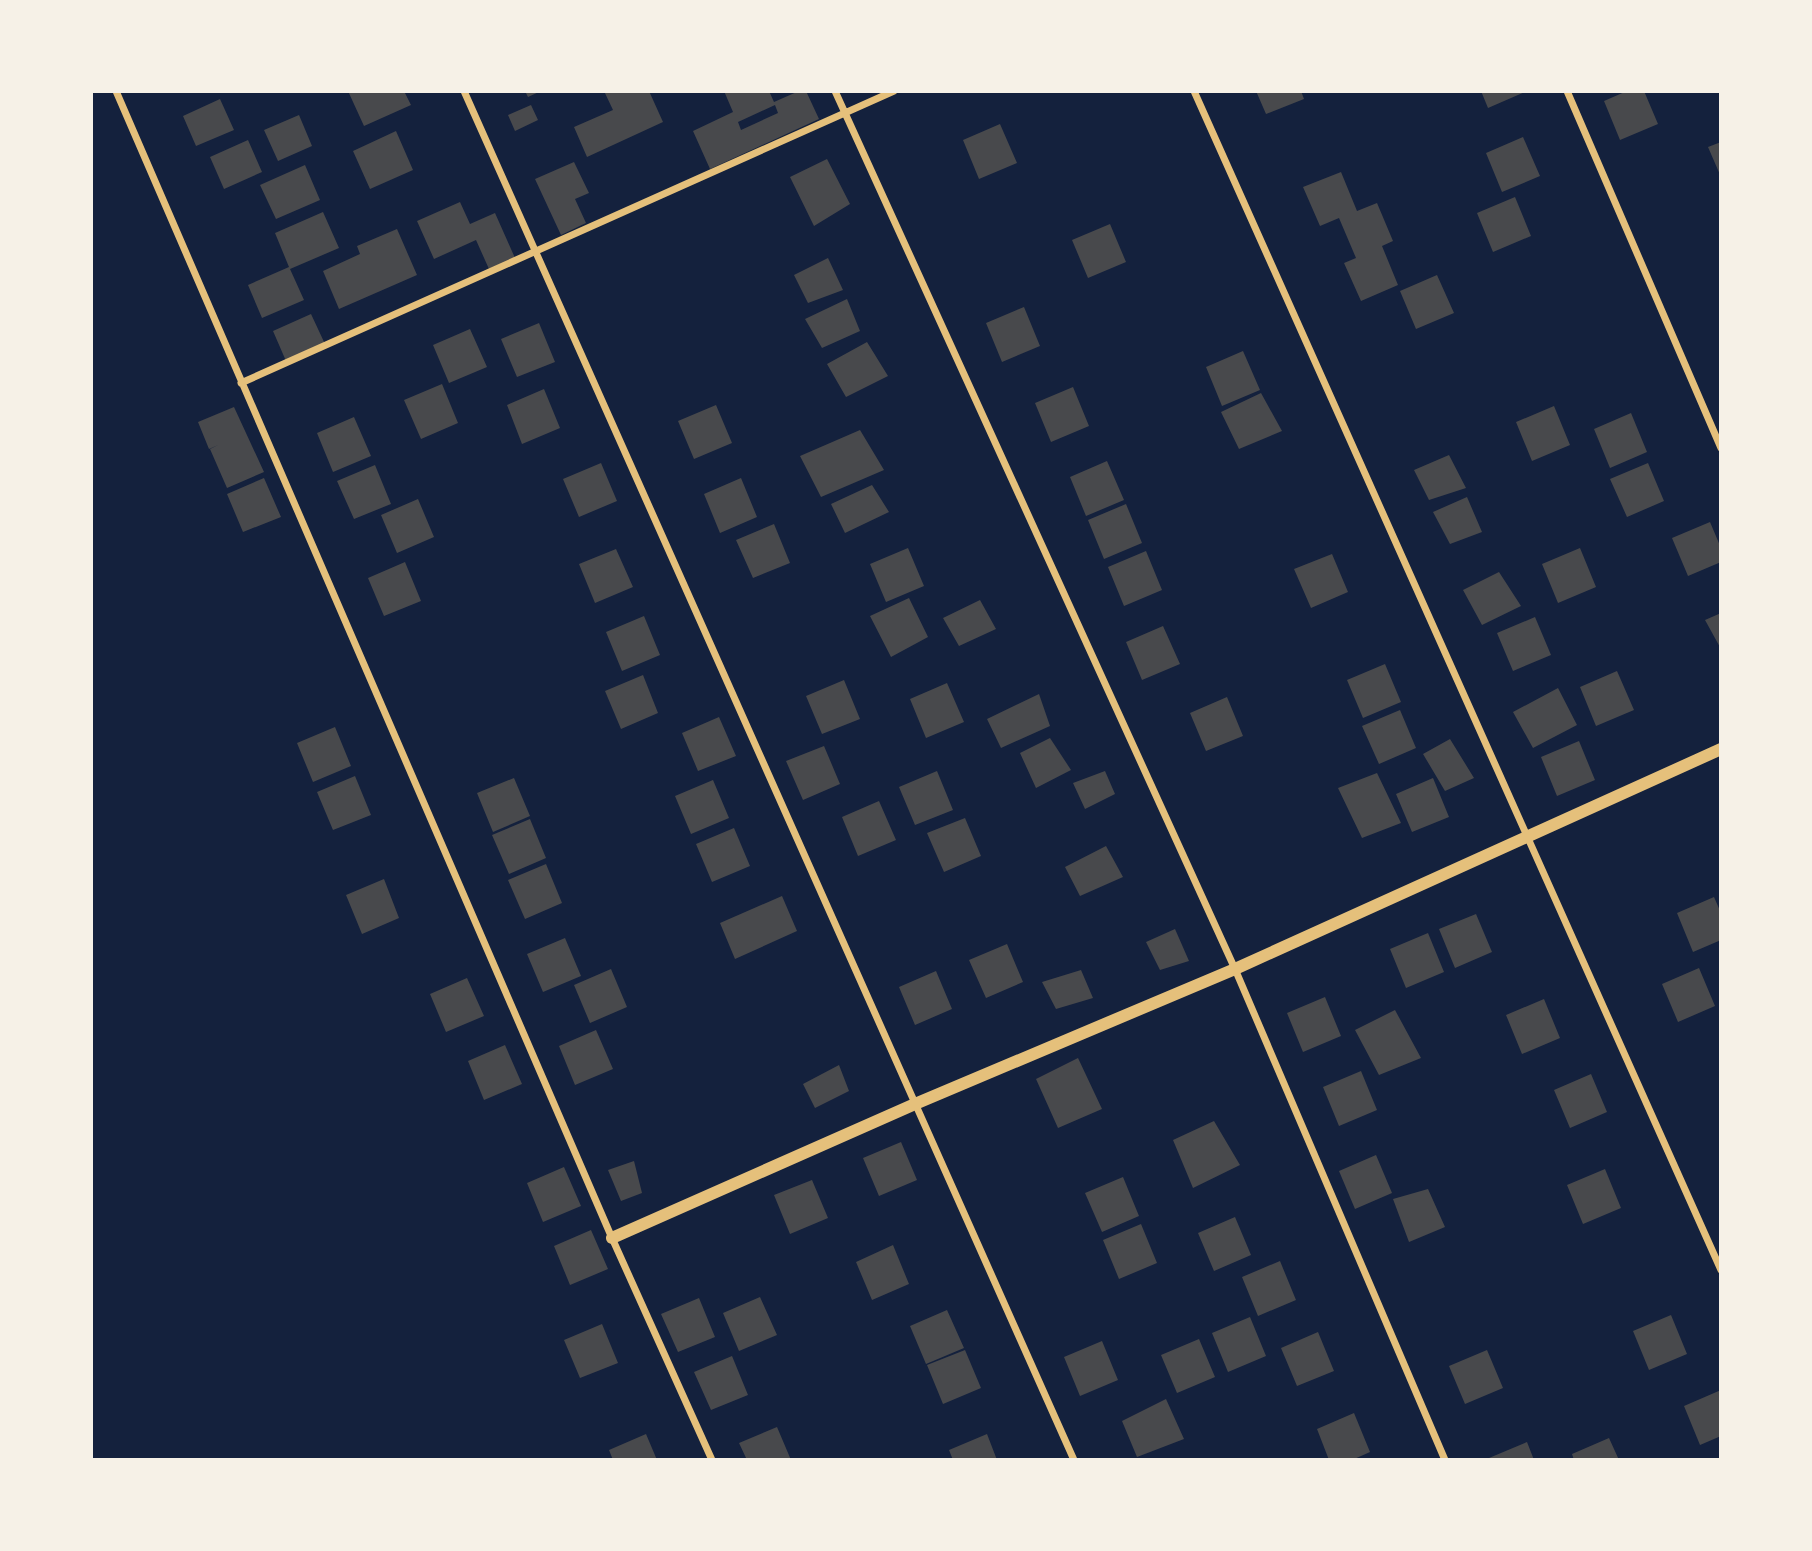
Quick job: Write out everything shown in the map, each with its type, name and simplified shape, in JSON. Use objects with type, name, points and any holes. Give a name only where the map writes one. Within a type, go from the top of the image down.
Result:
[{"type":"street","points":[[116,91],[612,1238],[712,1460]]},
{"type":"street","points":[[464,91],[1074,1460]]},
{"type":"street","points":[[835,91],[1235,969],[1445,1460]]},
{"type":"street","points":[[241,383],[894,91]]},
{"type":"street","points":[[1194,91],[1721,1270]]},
{"type":"street","points":[[1567,91],[1721,448]]},
{"type":"street","points":[[612,1238],[915,1104],[1235,969],[1721,750]]},
{"type":"building","points":[[348,91],[404,91],[411,105],[364,126]]},
{"type":"building","points":[[525,91],[541,91],[528,97]]},
{"type":"building","points":[[604,91],[649,91],[663,122],[587,157],[574,127],[613,110]]},
{"type":"building","points":[[724,91],[769,91],[774,102],[799,91],[806,91],[819,119],[710,169],[693,131],[733,112]],"holes":[[[775,105],[778,113],[741,130],[738,122]]]},
{"type":"building","points":[[1256,91],[1301,91],[1304,99],[1266,114]]},
{"type":"building","points":[[1481,91],[1527,91],[1488,108]]},
{"type":"building","points":[[1627,91],[1644,91],[1658,124],[1620,140],[1604,101]]},
{"type":"building","points":[[220,99],[234,130],[196,146],[183,116]]},
{"type":"building","points":[[531,105],[538,120],[515,131],[508,115]]},
{"type":"building","points":[[299,115],[312,146],[278,161],[264,130]]},
{"type":"building","points":[[1000,124],[1017,163],[979,179],[963,140]]},
{"type":"building","points":[[396,131],[413,170],[370,189],[353,151]]},
{"type":"building","points":[[1523,137],[1540,176],[1502,192],[1486,153]]},
{"type":"building","points":[[248,140],[262,172],[224,189],[210,157]]},
{"type":"building","points":[[1721,142],[1721,177],[1708,147]]},
{"type":"building","points":[[827,159],[850,204],[814,226],[790,177]]},
{"type":"building","points":[[574,162],[589,193],[575,199],[586,223],[561,235],[535,179]]},
{"type":"building","points":[[305,165],[320,200],[276,219],[260,185]]},
{"type":"building","points":[[1341,172],[1357,211],[1377,203],[1393,241],[1382,246],[1398,285],[1361,301],[1344,263],[1356,258],[1339,218],[1320,226],[1303,187]]},
{"type":"building","points":[[1515,197],[1531,236],[1493,252],[1477,213]]},
{"type":"building","points":[[460,202],[470,224],[495,213],[515,258],[489,269],[476,240],[434,259],[417,221]]},
{"type":"building","points":[[323,212],[339,248],[290,269],[304,300],[262,318],[248,285],[289,267],[275,233]]},
{"type":"building","points":[[1110,224],[1126,262],[1088,278],[1072,240]]},
{"type":"building","points":[[397,229],[417,275],[339,309],[323,271],[360,254],[357,246]]},
{"type":"building","points":[[828,258],[843,290],[808,303],[794,275]]},
{"type":"building","points":[[1437,275],[1454,313],[1416,329],[1400,291]]},
{"type":"building","points":[[847,299],[860,331],[822,348],[805,319]]},
{"type":"building","points":[[1024,307],[1040,346],[1002,362],[986,323]]},
{"type":"building","points":[[311,314],[325,344],[286,361],[273,331]]},
{"type":"building","points":[[539,323],[555,362],[517,377],[501,339]]},
{"type":"building","points":[[470,329],[487,367],[449,383],[433,345]]},
{"type":"building","points":[[867,342],[888,376],[846,397],[827,364]]},
{"type":"building","points":[[1243,351],[1260,390],[1222,406],[1206,367]]},
{"type":"building","points":[[442,384],[458,423],[421,439],[404,400]]},
{"type":"building","points":[[1073,387],[1089,426],[1051,442],[1035,403]]},
{"type":"building","points":[[544,389],[560,428],[522,444],[507,405]]},
{"type":"building","points":[[1261,393],[1282,431],[1239,449],[1221,412]]},
{"type":"building","points":[[716,405],[732,443],[694,459],[678,421]]},
{"type":"building","points":[[1554,406],[1570,445],[1532,461],[1516,422]]},
{"type":"building","points":[[234,407],[264,472],[227,488],[210,449],[218,445],[209,449],[198,422]]},
{"type":"building","points":[[1631,413],[1647,452],[1610,468],[1594,429]]},
{"type":"building","points":[[354,417],[371,456],[333,472],[317,433]]},
{"type":"building","points":[[860,430],[884,470],[821,497],[800,456]]},
{"type":"building","points":[[1449,455],[1466,488],[1429,500],[1414,470]]},
{"type":"building","points":[[1107,461],[1124,500],[1086,516],[1070,477]]},
{"type":"building","points":[[601,463],[617,501],[579,517],[563,479]]},
{"type":"building","points":[[1648,463],[1664,501],[1627,517],[1610,479]]},
{"type":"building","points":[[375,465],[391,504],[354,519],[337,481]]},
{"type":"building","points":[[264,478],[281,517],[243,532],[227,494]]},
{"type":"building","points":[[741,478],[757,517],[720,533],[704,494]]},
{"type":"building","points":[[872,485],[889,512],[845,533],[831,504]]},
{"type":"building","points":[[1467,497],[1482,532],[1450,544],[1433,512]]},
{"type":"building","points":[[418,499],[434,537],[397,553],[381,515]]},
{"type":"building","points":[[1126,504],[1142,543],[1104,559],[1088,520]]},
{"type":"building","points":[[1710,522],[1721,548],[1721,562],[1688,576],[1672,538]]},
{"type":"building","points":[[774,524],[790,563],[753,578],[736,540]]},
{"type":"building","points":[[908,548],[924,586],[886,602],[870,564]]},
{"type":"building","points":[[1580,548],[1596,587],[1558,603],[1542,564]]},
{"type":"building","points":[[616,549],[633,587],[595,603],[579,564]]},
{"type":"building","points":[[1146,551],[1162,590],[1124,606],[1108,567]]},
{"type":"building","points":[[1332,554],[1348,592],[1311,608],[1294,569]]},
{"type":"building","points":[[405,562],[421,601],[384,616],[368,578]]},
{"type":"building","points":[[1499,572],[1521,606],[1482,625],[1463,590]]},
{"type":"building","points":[[909,598],[928,637],[891,657],[870,616]]},
{"type":"building","points":[[980,600],[996,629],[959,646],[943,618]]},
{"type":"building","points":[[1721,613],[1721,649],[1705,620]]},
{"type":"building","points":[[644,616],[660,655],[622,671],[606,632]]},
{"type":"building","points":[[1535,617],[1551,655],[1513,671],[1497,633]]},
{"type":"building","points":[[1163,626],[1180,664],[1142,680],[1126,642]]},
{"type":"building","points":[[1385,664],[1401,702],[1363,718],[1347,680]]},
{"type":"building","points":[[1617,671],[1634,710],[1596,726],[1580,687]]},
{"type":"building","points":[[643,675],[658,713],[621,729],[605,691]]},
{"type":"building","points":[[844,680],[860,719],[822,734],[806,696]]},
{"type":"building","points":[[947,683],[964,722],[926,738],[910,699]]},
{"type":"building","points":[[1558,688],[1577,725],[1533,748],[1513,712]]},
{"type":"building","points":[[1039,694],[1050,726],[1001,748],[987,719]]},
{"type":"building","points":[[1227,697],[1243,736],[1206,751],[1190,713]]},
{"type":"building","points":[[1400,710],[1416,748],[1379,764],[1362,726]]},
{"type":"building","points":[[719,717],[736,756],[698,771],[682,733]]},
{"type":"building","points":[[335,727],[351,766],[313,782],[297,743]]},
{"type":"building","points":[[1050,738],[1071,770],[1036,788],[1020,753]]},
{"type":"building","points":[[1450,739],[1474,778],[1445,791],[1423,754]]},
{"type":"building","points":[[1579,741],[1595,780],[1557,796],[1541,757]]},
{"type":"building","points":[[824,746],[840,784],[803,800],[786,761]]},
{"type":"building","points":[[937,771],[953,810],[915,825],[899,787]]},
{"type":"building","points":[[1105,771],[1115,794],[1085,809],[1073,783]]},
{"type":"building","points":[[1377,773],[1401,823],[1362,838],[1338,788]]},
{"type":"building","points":[[355,776],[371,815],[333,830],[317,792]]},
{"type":"building","points":[[514,778],[530,816],[493,832],[477,793]]},
{"type":"building","points":[[1433,778],[1449,817],[1412,832],[1396,794]]},
{"type":"building","points":[[713,780],[729,818],[691,834],[675,796]]},
{"type":"building","points":[[879,801],[896,840],[858,856],[842,817]]},
{"type":"building","points":[[965,818],[981,856],[944,872],[927,833]]},
{"type":"building","points":[[530,819],[546,858],[509,874],[492,835]]},
{"type":"building","points":[[734,828],[750,866],[712,882],[696,844]]},
{"type":"building","points":[[1106,846],[1123,877],[1080,896],[1065,867]]},
{"type":"building","points":[[546,864],[562,903],[525,919],[508,880]]},
{"type":"building","points":[[384,879],[399,918],[362,934],[346,895]]},
{"type":"building","points":[[782,896],[797,931],[735,959],[720,923]]},
{"type":"building","points":[[1714,897],[1721,913],[1721,940],[1693,952],[1677,913]]},
{"type":"building","points":[[1476,914],[1492,952],[1455,968],[1439,929]]},
{"type":"building","points":[[1175,929],[1189,961],[1160,970],[1146,942]]},
{"type":"building","points":[[1428,933],[1444,972],[1406,988],[1390,949]]},
{"type":"building","points":[[565,938],[581,976],[543,992],[527,954]]},
{"type":"building","points":[[1007,944],[1023,982],[986,998],[969,960]]},
{"type":"building","points":[[1699,968],[1715,1006],[1678,1022],[1662,984]]},
{"type":"building","points":[[611,969],[627,1007],[590,1023],[574,985]]},
{"type":"building","points":[[1081,970],[1093,998],[1056,1009],[1042,982]]},
{"type":"building","points":[[936,971],[952,1009],[915,1025],[899,987]]},
{"type":"building","points":[[467,978],[484,1016],[446,1032],[430,994]]},
{"type":"building","points":[[1325,997],[1341,1036],[1303,1052],[1287,1013]]},
{"type":"building","points":[[1544,999],[1560,1038],[1522,1054],[1506,1015]]},
{"type":"building","points":[[1395,1010],[1421,1058],[1379,1075],[1355,1030]]},
{"type":"building","points":[[596,1030],[613,1069],[575,1085],[559,1046]]},
{"type":"building","points":[[505,1045],[522,1084],[484,1100],[468,1061]]},
{"type":"building","points":[[1078,1058],[1102,1109],[1058,1128],[1036,1079]]},
{"type":"building","points":[[839,1065],[849,1091],[815,1108],[803,1084]]},
{"type":"building","points":[[1361,1071],[1377,1110],[1339,1126],[1323,1087]]},
{"type":"building","points":[[1591,1074],[1607,1112],[1570,1128],[1554,1090]]},
{"type":"building","points":[[1214,1121],[1240,1165],[1193,1188],[1173,1140]]},
{"type":"building","points":[[901,1142],[917,1180],[879,1196],[863,1158]]},
{"type":"building","points":[[1376,1155],[1392,1193],[1355,1209],[1339,1171]]},
{"type":"building","points":[[634,1161],[642,1193],[621,1201],[608,1170]]},
{"type":"building","points":[[564,1167],[581,1206],[543,1222],[527,1183]]},
{"type":"building","points":[[1605,1169],[1621,1208],[1583,1224],[1567,1185]]},
{"type":"building","points":[[1123,1177],[1139,1216],[1102,1232],[1085,1193]]},
{"type":"building","points":[[812,1180],[828,1218],[790,1234],[774,1195]]},
{"type":"building","points":[[1428,1189],[1445,1227],[1409,1242],[1393,1199]]},
{"type":"building","points":[[1235,1217],[1251,1255],[1214,1271],[1198,1233]]},
{"type":"building","points":[[1141,1224],[1157,1263],[1119,1279],[1103,1240]]},
{"type":"building","points":[[591,1230],[608,1269],[570,1285],[554,1246]]},
{"type":"building","points":[[893,1245],[909,1284],[872,1300],[856,1262]]},
{"type":"building","points":[[1280,1261],[1296,1300],[1258,1316],[1242,1277]]},
{"type":"building","points":[[760,1297],[777,1335],[739,1351],[723,1313]]},
{"type":"building","points":[[699,1298],[715,1337],[678,1352],[661,1314]]},
{"type":"building","points":[[947,1310],[964,1348],[926,1364],[910,1326]]},
{"type":"building","points":[[1671,1315],[1687,1354],[1649,1370],[1633,1331]]},
{"type":"building","points":[[1250,1317],[1266,1356],[1228,1372],[1212,1333]]},
{"type":"building","points":[[602,1324],[618,1363],[580,1378],[564,1340]]},
{"type":"building","points":[[1318,1332],[1334,1371],[1297,1386],[1281,1348]]},
{"type":"building","points":[[1199,1339],[1215,1377],[1177,1393],[1161,1355]]},
{"type":"building","points":[[1102,1341],[1118,1380],[1080,1396],[1064,1357]]},
{"type":"building","points":[[965,1350],[981,1388],[943,1404],[927,1365]]},
{"type":"building","points":[[1487,1350],[1503,1388],[1465,1404],[1449,1366]]},
{"type":"building","points":[[732,1356],[748,1395],[711,1410],[694,1372]]},
{"type":"building","points":[[1721,1390],[1721,1436],[1700,1445],[1684,1406]]},
{"type":"building","points":[[1166,1399],[1184,1439],[1137,1457],[1122,1421]]},
{"type":"building","points":[[1354,1413],[1370,1452],[1352,1460],[1329,1460],[1317,1429]]},
{"type":"building","points":[[777,1427],[791,1460],[747,1460],[739,1443]]},
{"type":"building","points":[[646,1434],[657,1460],[613,1460],[609,1450]]},
{"type":"building","points":[[987,1434],[997,1460],[953,1460],[949,1450]]},
{"type":"building","points":[[1609,1438],[1619,1460],[1574,1460],[1572,1454]]},
{"type":"building","points":[[1527,1442],[1534,1460],[1489,1458]]}]
